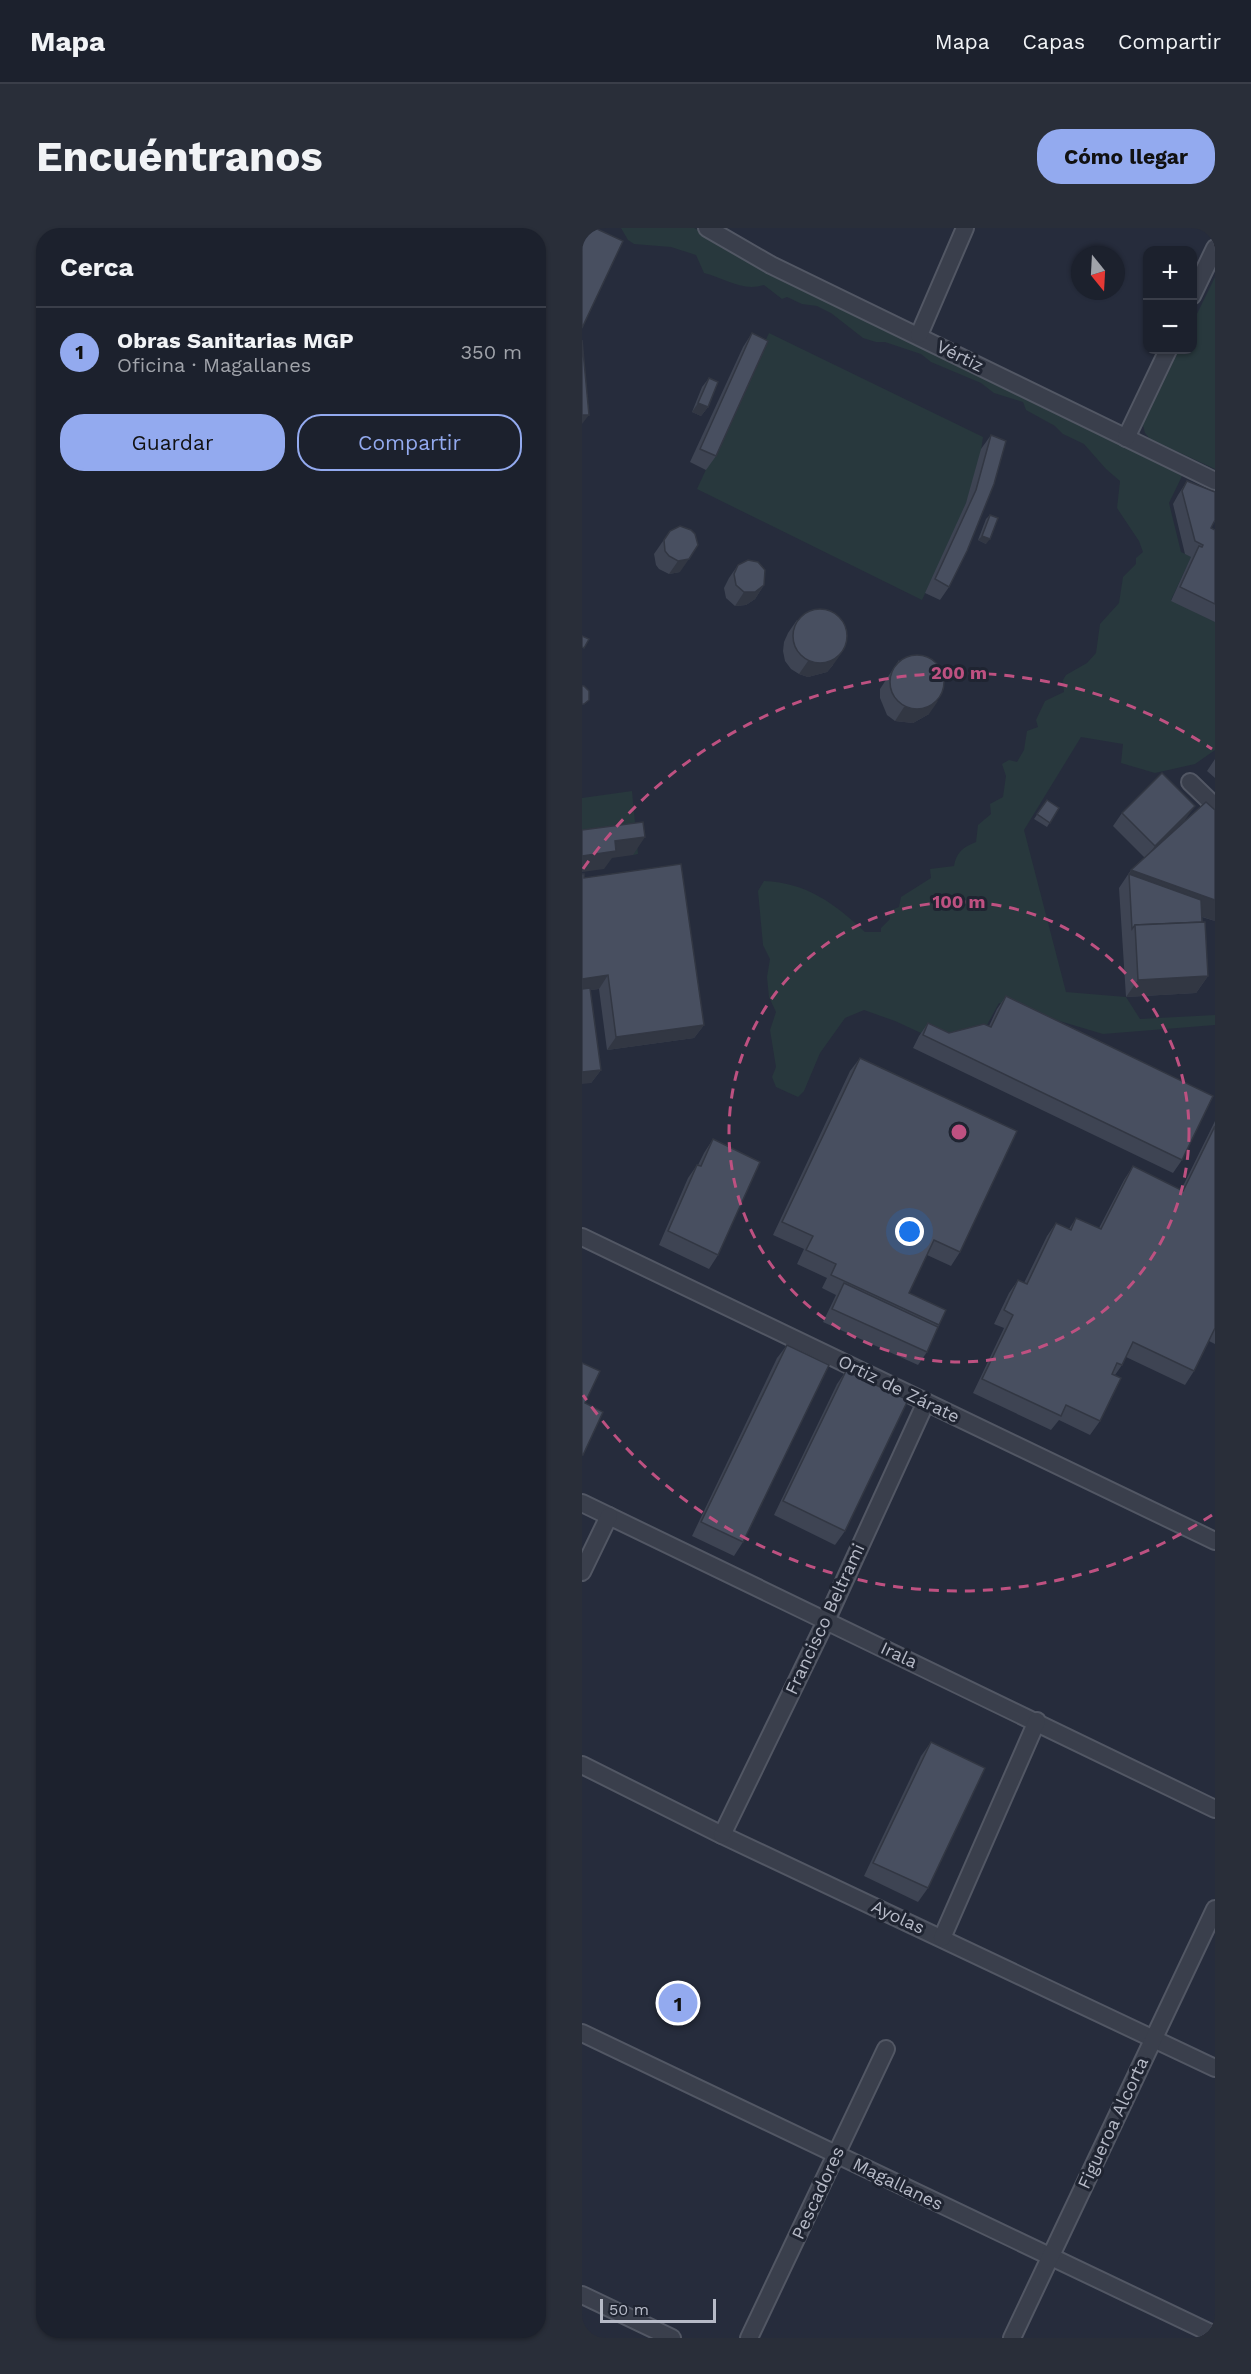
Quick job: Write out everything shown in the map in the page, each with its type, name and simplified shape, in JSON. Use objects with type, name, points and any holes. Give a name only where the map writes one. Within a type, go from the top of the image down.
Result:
[{"type":"street","name":"Vértiz","points":[[707,228],[771,265],[1215,481]]},
{"type":"street","points":[[919,335],[964,228]]},
{"type":"street","points":[[1197,286],[1215,248]]},
{"type":"street","points":[[1126,438],[1166,354]]},
{"type":"street","points":[[1190,782],[1215,806]]},
{"type":"street","name":"Ortiz de Zárate","points":[[582,1238],[1215,1541]]},
{"type":"street","name":"Francisco Beltrami","points":[[722,1834],[826,1621],[926,1402]]},
{"type":"street","name":"Irala","points":[[582,1503],[1215,1809]]},
{"type":"street","points":[[582,1572],[609,1516]]},
{"type":"street","points":[[942,1938],[1037,1721]]},
{"type":"street","name":"Ayolas","points":[[582,1765],[1215,2068]]},
{"type":"street","name":"Figueroa Alcorta","points":[[1012,2338],[1215,1909]]},
{"type":"street","name":"Magallanes","points":[[582,2033],[1215,2335]]},
{"type":"street","name":"Pescadores","points":[[749,2338],[886,2049]]},
{"type":"street","points":[[582,2295],[672,2338]]},
{"type":"shaded area","points":[[621,228],[694,228],[1182,476],[1169,503],[1181,552],[1194,558],[1190,560],[1171,600],[1215,622],[1215,750],[1195,764],[1155,773],[1121,763],[1123,744],[1081,737],[1024,830],[1066,992],[1126,997],[1140,1019],[1215,1015],[1215,1025],[1103,1034],[999,1003],[982,1034],[945,1044],[895,1021],[864,1010],[845,1018],[820,1053],[804,1091],[798,1097],[776,1087],[772,1077],[776,1067],[770,1030],[776,1012],[769,997],[767,977],[770,959],[763,945],[758,891],[764,881],[807,890],[831,904],[865,932],[881,932],[881,928],[890,919],[889,911],[899,907],[901,897],[931,878],[930,869],[954,866],[956,857],[961,851],[976,842],[978,825],[991,814],[990,804],[1003,797],[1006,776],[1002,764],[1009,760],[1017,762],[1024,750],[1027,731],[1038,727],[1036,720],[1045,701],[1064,692],[1063,680],[1066,675],[1087,663],[1096,653],[1100,624],[1119,603],[1123,577],[1136,564],[1136,558],[1143,552],[1139,541],[1117,508],[1120,481],[1084,444],[1063,434],[1055,426],[1026,410],[1023,402],[994,393],[981,383],[931,362],[921,354],[885,342],[863,338],[831,313],[817,306],[802,304],[787,297],[782,299],[764,285],[741,286],[704,273],[696,255],[671,247],[634,244],[628,240]]},
{"type":"shaded area","points":[[1215,277],[1215,469],[1150,439],[1143,425],[1177,354],[1197,354],[1197,314]]},
{"type":"shaded area","points":[[769,333],[983,437],[974,480],[967,500],[922,600],[697,489]]},
{"type":"shaded area","points":[[632,791],[638,854],[633,855],[631,840],[582,846],[582,798]]},
{"type":"building","points":[[582,228],[595,228],[623,241],[582,328]]},
{"type":"building","points":[[752,333],[768,341],[716,456],[700,449]]},
{"type":"building","points":[[582,340],[589,415],[582,415]]},
{"type":"building","points":[[709,378],[718,382],[708,407],[698,403]]},
{"type":"building","points":[[991,435],[1006,441],[994,484],[967,551],[949,587],[935,579],[976,490]]},
{"type":"building","points":[[1187,481],[1215,492],[1215,520],[1211,528],[1215,530],[1215,604],[1180,587],[1199,546],[1203,545],[1195,541],[1182,491]]},
{"type":"building","points":[[990,515],[998,518],[990,539],[982,536]]},
{"type":"building","points":[[680,526],[695,534],[698,545],[689,559],[678,561],[665,551],[664,540],[670,531]]},
{"type":"building","points":[[748,560],[758,562],[765,570],[764,585],[755,592],[744,592],[736,585],[734,574],[738,565]]},
{"type":"building","points":[[815,609],[825,609],[835,613],[843,621],[847,636],[843,651],[835,659],[825,663],[815,663],[805,659],[797,651],[793,641],[793,631],[797,621],[805,613]]},
{"type":"building","points":[[582,636],[589,639],[584,648],[582,647]]},
{"type":"building","points":[[912,655],[922,655],[932,659],[940,667],[944,682],[940,697],[932,705],[922,709],[912,709],[902,705],[894,697],[890,687],[890,677],[894,667],[902,659]]},
{"type":"building","points":[[582,686],[589,691],[589,700],[584,704],[582,704]]},
{"type":"building","points":[[1162,773],[1195,806],[1155,846],[1122,813]]},
{"type":"building","points":[[1047,800],[1059,808],[1050,823],[1037,814]]},
{"type":"building","points":[[1206,802],[1215,810],[1215,900],[1131,870]]},
{"type":"building","points":[[643,822],[645,837],[615,841],[616,851],[582,856],[582,830]]},
{"type":"building","points":[[681,864],[704,1025],[616,1037],[608,975],[582,979],[582,874],[584,878]]},
{"type":"building","points":[[1129,874],[1201,900],[1202,922],[1135,925],[1132,929]]},
{"type":"building","points":[[1205,922],[1208,976],[1138,980],[1135,925]]},
{"type":"building","points":[[590,988],[601,1070],[582,1072],[582,989]]},
{"type":"building","points":[[1006,996],[1213,1096],[1182,1160],[923,1035],[928,1023],[949,1033],[984,1024],[991,1027]]},
{"type":"building","points":[[860,1058],[1017,1131],[960,1252],[934,1240],[909,1293],[946,1310],[939,1325],[831,1275],[836,1264],[806,1250],[813,1236],[782,1222]]},
{"type":"building","points":[[1215,1126],[1215,1328],[1194,1371],[1133,1342],[1122,1365],[1117,1363],[1112,1374],[1121,1378],[1100,1421],[1066,1405],[1061,1416],[982,1379],[1013,1315],[1004,1310],[1018,1280],[1027,1284],[1056,1223],[1071,1230],[1076,1218],[1101,1229],[1133,1166],[1183,1191]]},
{"type":"building","points":[[713,1139],[760,1162],[718,1255],[668,1231],[697,1165],[701,1166]]},
{"type":"building","points":[[844,1283],[938,1327],[927,1352],[832,1309]]},
{"type":"building","points":[[787,1345],[829,1365],[743,1542],[701,1522]]},
{"type":"building","points":[[582,1363],[600,1371],[585,1403],[603,1412],[583,1455],[582,1455]]},
{"type":"building","points":[[846,1371],[908,1400],[845,1531],[783,1501]]},
{"type":"building","points":[[931,1742],[985,1768],[928,1888],[873,1863]]},
{"type":"place","name":"Obras Sanitarias MGP","points":[[678,2003]]}]
